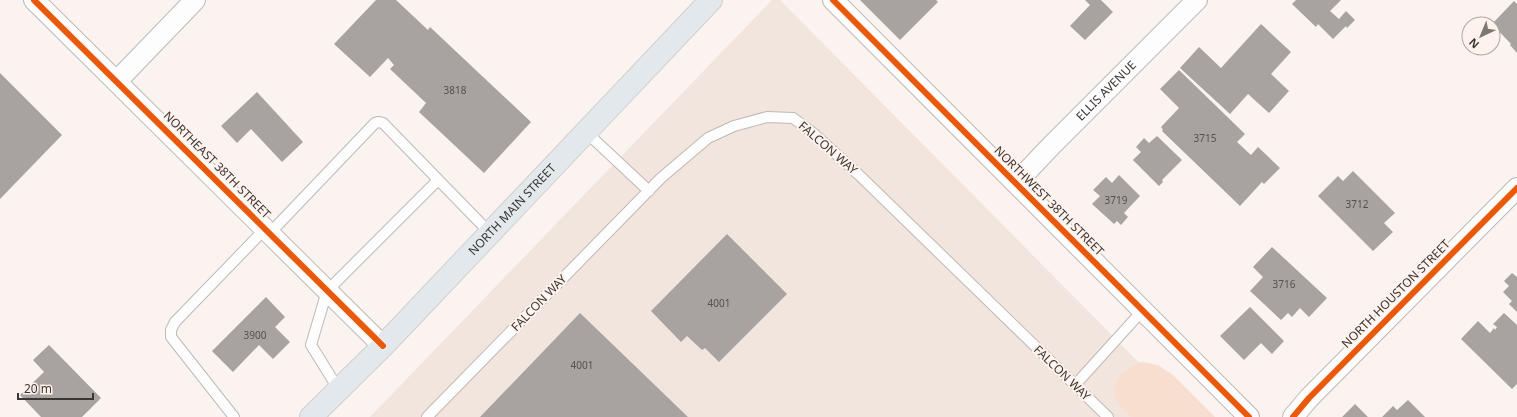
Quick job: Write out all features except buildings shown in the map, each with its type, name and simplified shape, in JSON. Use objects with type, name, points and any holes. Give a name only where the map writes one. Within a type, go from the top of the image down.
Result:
[{"type":"main road","name":"NORTH MAIN STREET","points":[[311,417],[383,346],[711,0]]},
{"type":"street","name":"NORTHEAST 38TH STREET","points":[[34,0],[383,346]]},
{"type":"street","points":[[117,81],[195,0]]},
{"type":"street","name":"NORTHWEST 38TH STREET","points":[[833,0],[1249,417]]},
{"type":"street","name":"ELLIS AVENUE","points":[[1016,183],[1197,0]]},
{"type":"street","name":"NORTH HOUSTON STREET","points":[[1292,417],[1517,188]]},
{"type":"lane","name":"FALCON WAY","points":[[427,417],[649,191],[708,138],[734,126],[767,116],[793,118],[813,133],[858,174],[1108,417]]},
{"type":"lane","points":[[230,415],[171,337],[171,330],[175,322],[375,123],[384,123],[490,233]]},
{"type":"lane","points":[[586,132],[649,191]]},
{"type":"lane","points":[[339,390],[311,345],[328,291],[438,180]]},
{"type":"lane","points":[[1075,385],[1143,310]]},
{"type":"shaded area","points":[[772,0],[780,0],[1193,417],[370,417]]},
{"type":"shaded area","points":[[1142,362],[1158,365],[1173,375],[1215,417],[1131,417],[1118,403],[1115,395],[1116,382],[1119,377],[1129,368]]},
{"type":"cycle path","points":[[34,0],[383,346]]},
{"type":"cycle path","points":[[833,0],[1249,417]]},
{"type":"cycle path","points":[[1293,417],[1309,398],[1517,188]]}]
